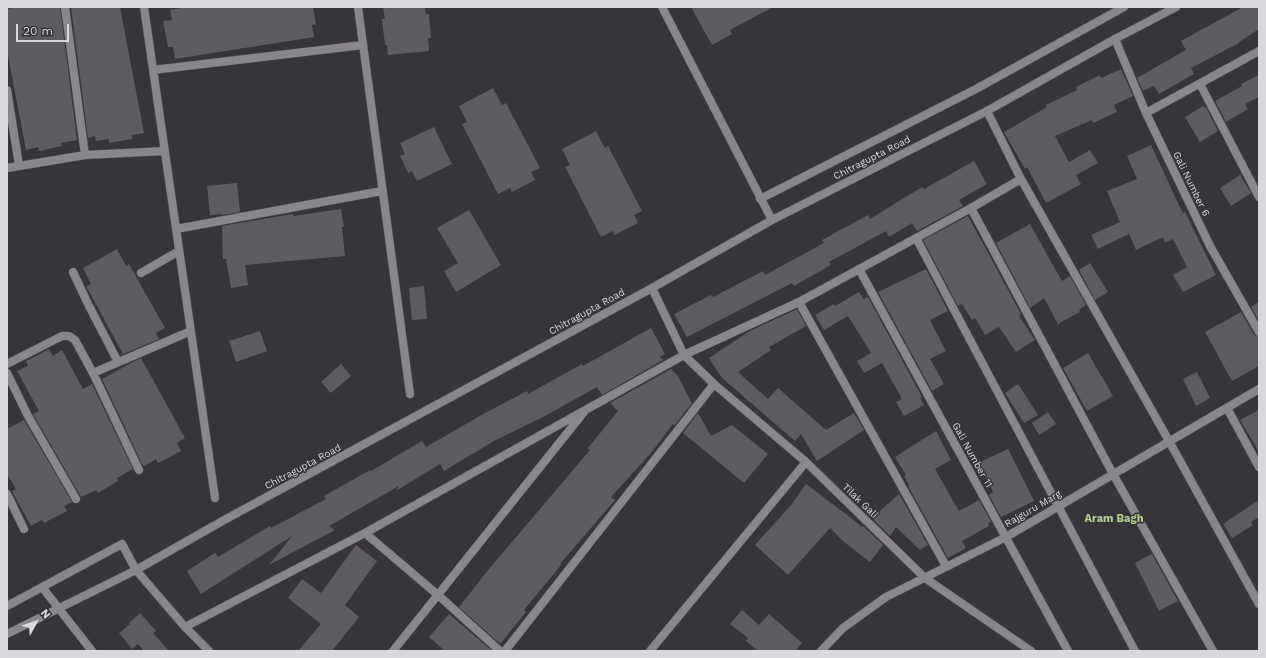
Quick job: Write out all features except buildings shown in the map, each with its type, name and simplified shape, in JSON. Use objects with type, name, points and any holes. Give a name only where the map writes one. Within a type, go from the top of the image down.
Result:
[{"type":"street","points":[[65,7],[86,156]]},
{"type":"street","points":[[147,7],[144,7],[215,498]]},
{"type":"street","points":[[358,7],[410,394]]},
{"type":"street","points":[[662,7],[772,220]]},
{"type":"street","name":"Chitragupta Road","points":[[760,199],[976,90],[1124,7]]},
{"type":"street","name":"Chitragupta Road","points":[[7,634],[136,570],[226,519],[421,415],[652,288],[772,220],[987,111],[1115,39],[1176,7]]},
{"type":"street","name":"Gali Number 6","points":[[1115,39],[1146,113],[1210,246],[1259,332]]},
{"type":"street","points":[[153,70],[363,45]]},
{"type":"street","points":[[1146,113],[1258,54]]},
{"type":"street","points":[[1200,84],[1259,197]]},
{"type":"street","points":[[7,90],[18,165]]},
{"type":"street","points":[[987,111],[1021,179],[1169,440],[1259,604]]},
{"type":"street","points":[[7,168],[18,165],[86,156],[165,151]]},
{"type":"street","points":[[185,627],[365,533],[684,355],[799,302],[1021,179]]},
{"type":"street","points":[[176,229],[382,191]]},
{"type":"street","points":[[971,208],[1113,474],[1212,651]]},
{"type":"street","points":[[916,238],[1135,651]]},
{"type":"street","points":[[141,273],[179,251]]},
{"type":"street","name":"Gali Number 11","points":[[859,269],[1068,651]]},
{"type":"street","points":[[73,272],[118,362]]},
{"type":"street","points":[[652,288],[684,355]]},
{"type":"street","points":[[799,302],[946,566]]},
{"type":"street","points":[[93,373],[191,331]]},
{"type":"street","points":[[7,364],[62,336],[69,336],[75,340],[93,373],[139,470]]},
{"type":"street","name":"Tilak Gali","points":[[684,355],[714,384],[806,462],[925,578],[1025,649]]},
{"type":"street","points":[[7,373],[10,386],[76,498]]},
{"type":"street","points":[[505,651],[714,384]]},
{"type":"street","name":"Rajguru Marg","points":[[821,651],[843,628],[886,597],[1006,537],[1169,440],[1259,389]]},
{"type":"street","points":[[1227,408],[1259,467]]},
{"type":"street","points":[[393,651],[587,409]]},
{"type":"street","points":[[650,651],[806,462]]},
{"type":"street","points":[[7,494],[24,529]]},
{"type":"street","points":[[365,533],[438,595],[500,651]]},
{"type":"street","points":[[7,606],[122,544],[136,570],[185,627],[209,651]]},
{"type":"street","points":[[42,588],[92,651]]},
{"type":"district","name":"Aram Bagh","points":[[1114,519]]}]
